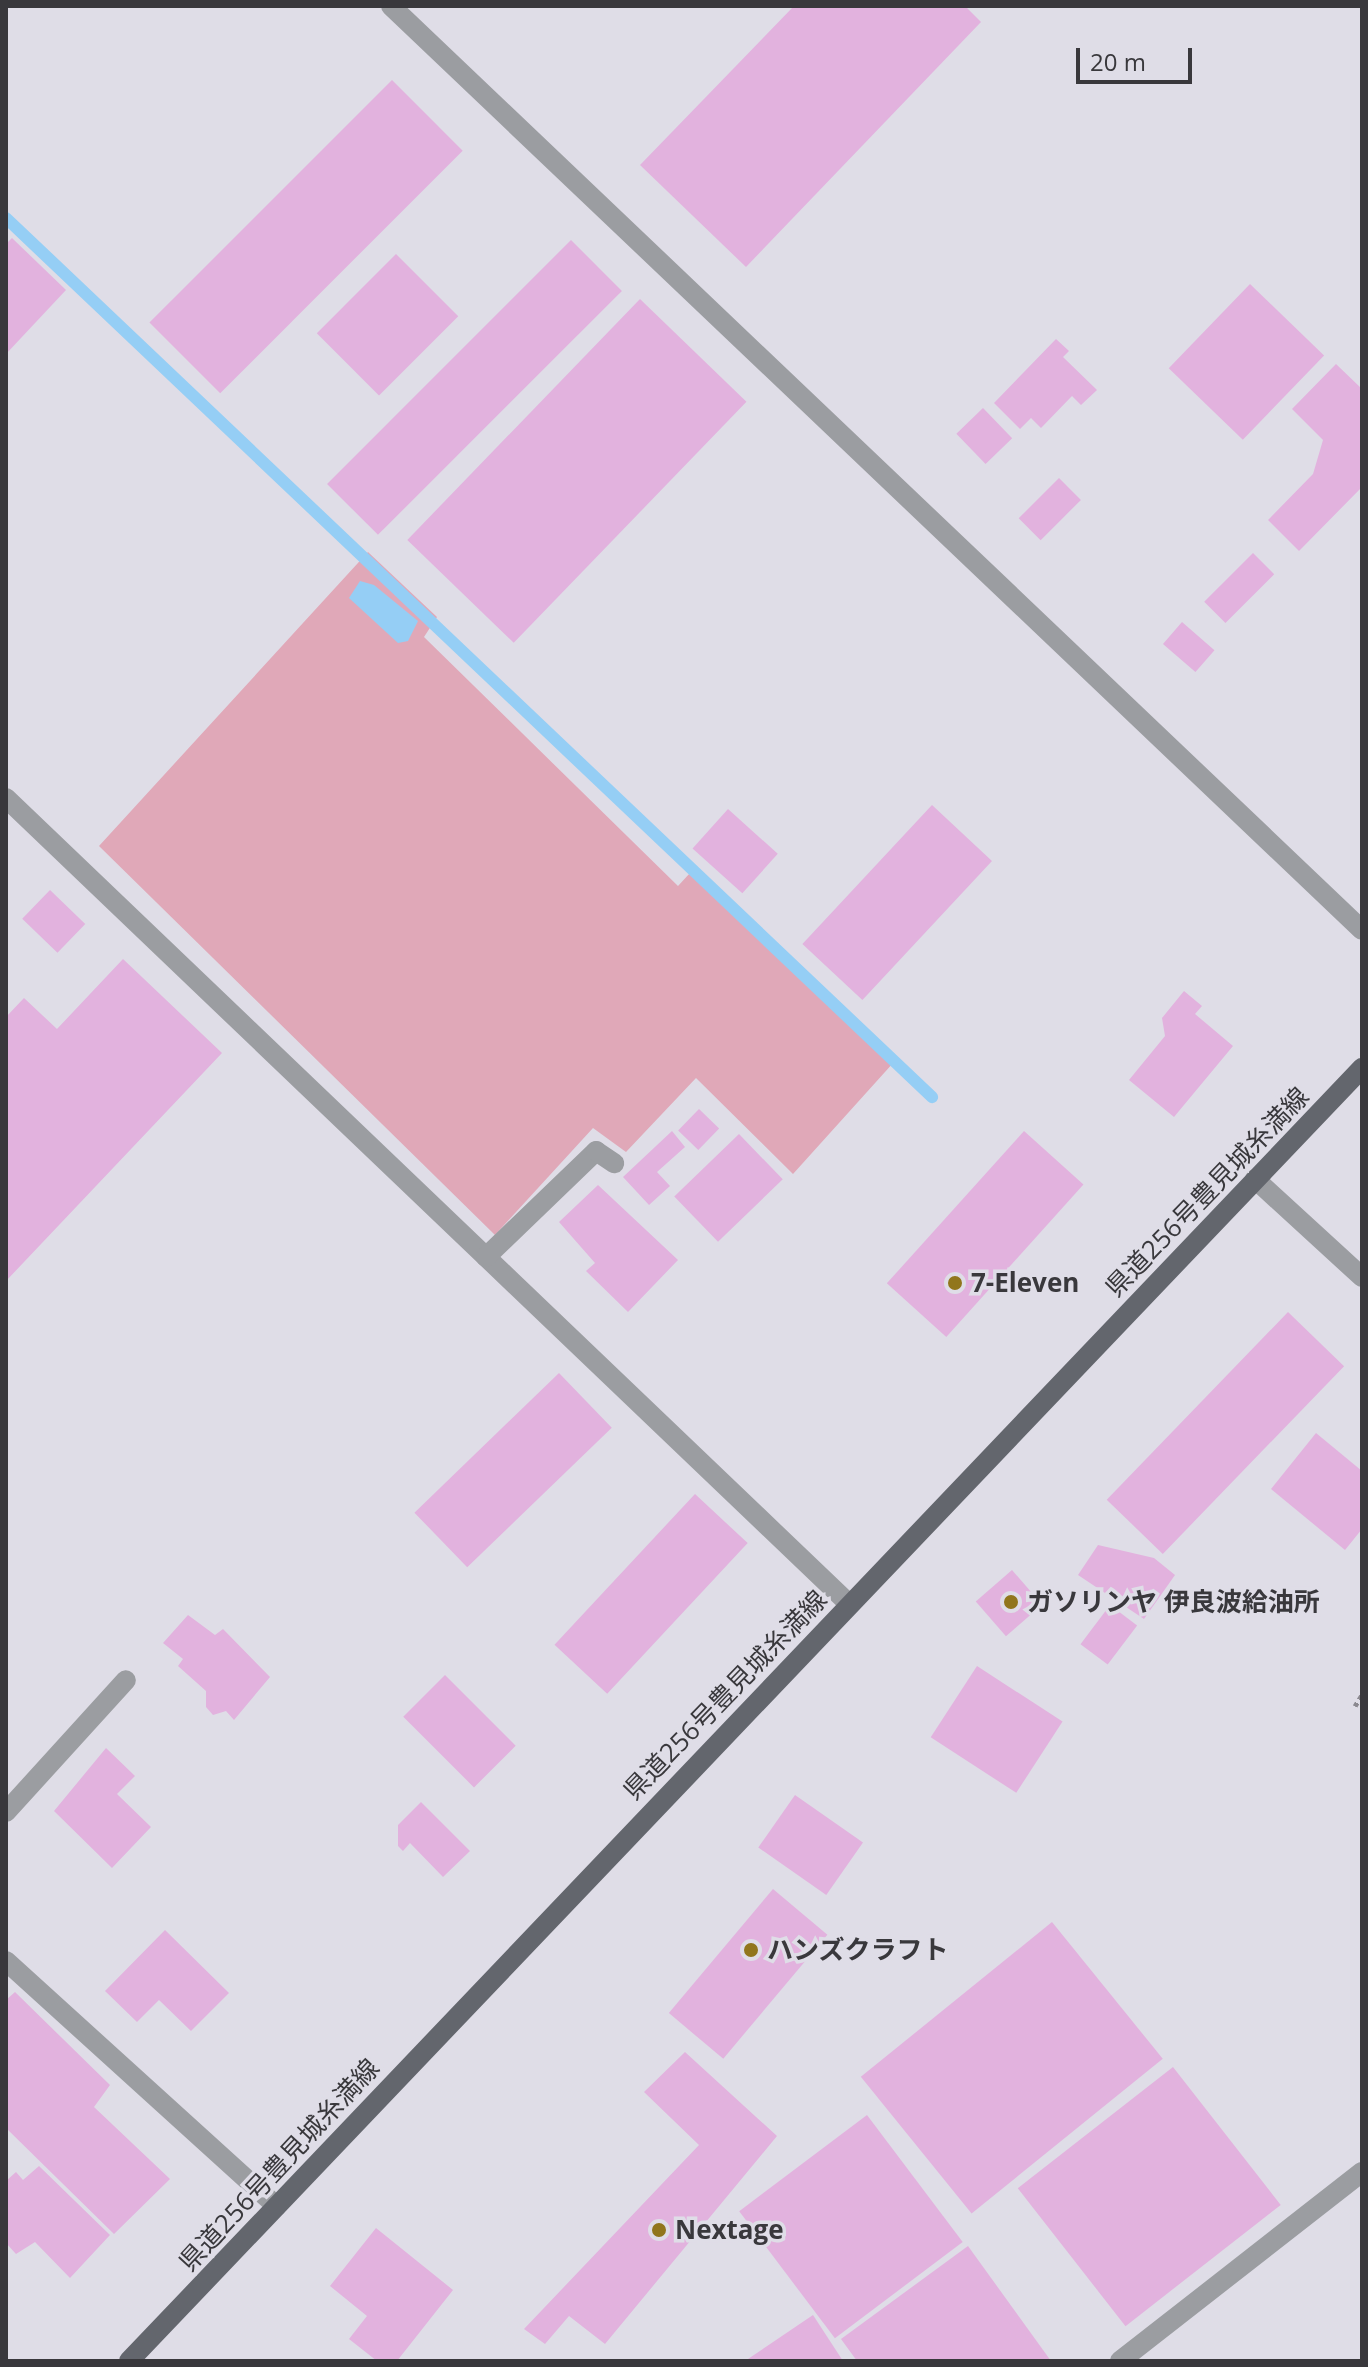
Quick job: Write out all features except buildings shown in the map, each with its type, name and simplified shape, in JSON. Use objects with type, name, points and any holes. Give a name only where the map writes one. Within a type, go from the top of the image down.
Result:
[{"type":"main road","name":"県道256号豊見城糸満線","points":[[129,2361],[848,1603],[1362,1068]]},
{"type":"street","points":[[391,6],[1362,930]]},
{"type":"street","points":[[6,798],[848,1603]]},
{"type":"street","points":[[486,1257],[596,1151],[614,1163]]},
{"type":"street","points":[[1255,1179],[1362,1277]]},
{"type":"street","points":[[6,1812],[126,1680]]},
{"type":"street","points":[[6,1961],[276,2206]]},
{"type":"street","points":[[1120,2361],[1362,2172]]},
{"type":"path","points":[[1355,1706],[1362,1695]]},
{"type":"shaded area","points":[[368,552],[437,617],[424,637],[678,886],[690,873],[894,1062],[793,1174],[696,1078],[626,1152],[593,1128],[495,1235],[99,846]]},
{"type":"water","points":[[360,581],[374,585],[418,621],[408,641],[398,643],[349,598]]},
{"type":"waterway","points":[[6,218],[932,1097]]},
{"type":"place","name":"7-Eleven","points":[[955,1283]]},
{"type":"place","name":"ガソリンヤ 伊良波給油所","points":[[1011,1602]]},
{"type":"place","name":"ハンズクラフト","points":[[751,1950]]},
{"type":"place","name":"Nextage","points":[[659,2230]]}]
